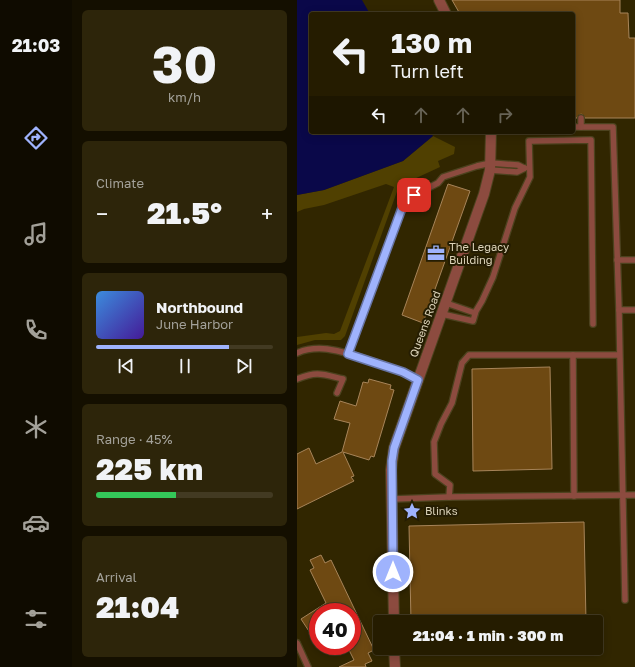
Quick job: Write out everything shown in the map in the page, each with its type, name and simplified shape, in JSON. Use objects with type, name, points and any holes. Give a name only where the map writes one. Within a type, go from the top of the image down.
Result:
[{"type":"street","points":[[439,0],[445,12]]},
{"type":"street","name":"Queens Road","points":[[394,615],[392,461],[394,448],[484,194],[491,167],[491,134]]},
{"type":"street","points":[[394,655],[395,667]]},
{"type":"lane","points":[[581,118],[581,127]]},
{"type":"lane","points":[[575,127],[613,127],[619,310],[625,600]]},
{"type":"lane","points":[[441,314],[473,321],[475,313],[493,277],[515,208],[530,178],[527,167],[529,141],[591,140],[593,324]]},
{"type":"lane","points":[[348,354],[405,200],[438,183],[443,177],[491,167],[518,165],[527,167]]},
{"type":"lane","points":[[617,260],[635,260]]},
{"type":"lane","points":[[446,303],[475,313]]},
{"type":"lane","points":[[619,310],[635,310]]},
{"type":"lane","points":[[297,353],[312,349],[327,349],[348,354],[403,372],[418,380]]},
{"type":"lane","points":[[449,497],[450,485],[435,474],[434,442],[452,403],[462,363],[469,355],[619,355]]},
{"type":"lane","points":[[573,355],[574,496]]},
{"type":"lane","points":[[297,379],[319,373],[343,379],[337,393]]},
{"type":"lane","points":[[393,500],[449,497],[635,495]]},
{"type":"lane","points":[[297,643],[309,667]]},
{"type":"shaded area","points":[[297,0],[362,0],[369,12],[309,12],[309,134],[432,134],[433,136],[403,161],[324,190],[297,195]]},
{"type":"shaded area","points":[[433,136],[455,147],[454,154],[438,161],[440,167],[399,186],[345,336],[341,340],[315,340],[297,345],[297,337],[326,333],[334,334],[340,331],[394,187],[386,184],[324,205],[297,212],[297,195],[324,190],[403,161]]},
{"type":"building","points":[[452,0],[620,0],[620,13],[628,13],[629,38],[635,38],[635,118],[585,118],[581,114],[575,118],[575,12],[459,12]]},
{"type":"building","name":"The Legacy Building","points":[[448,184],[470,191],[423,323],[402,315]]},
{"type":"building","points":[[550,367],[552,469],[473,471],[472,369]]},
{"type":"building","points":[[369,379],[391,385],[390,389],[394,390],[374,457],[371,456],[369,460],[343,452],[354,476],[351,477],[354,481],[297,509],[297,454],[309,448],[316,464],[342,452],[350,423],[334,419],[340,401],[356,406],[363,382],[368,383]]},
{"type":"building","points":[[584,522],[586,615],[411,615],[409,526]]},
{"type":"building","points":[[321,555],[325,563],[331,560],[352,603],[326,603],[310,570],[314,568],[310,560]]},
{"type":"building","points":[[309,614],[309,631],[301,619]]},
{"type":"building","points":[[361,623],[373,648],[373,650],[368,653],[372,661],[365,664],[366,667],[339,667],[354,660],[352,655],[361,655]]},
{"type":"place","name":"The Legacy Building","points":[[436,253]]},
{"type":"place","name":"Blinks","points":[[412,511]]},
{"type":"route","points":[[393,572],[392,461],[394,448],[418,380],[403,372],[348,354],[405,200],[414,195]]}]
